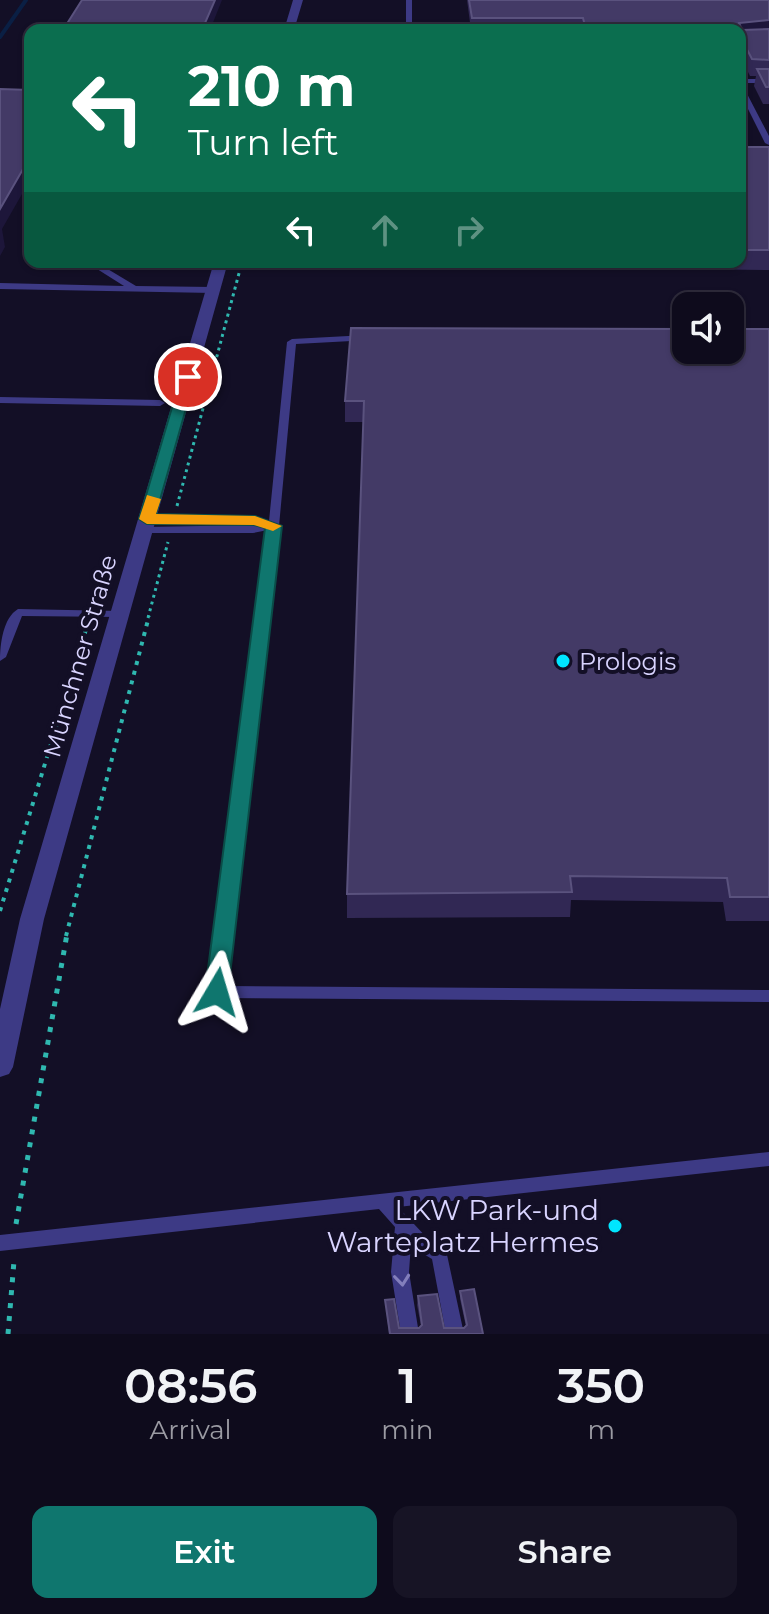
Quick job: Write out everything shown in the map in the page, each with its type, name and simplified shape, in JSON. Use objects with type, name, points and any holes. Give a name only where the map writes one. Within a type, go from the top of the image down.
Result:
[{"type":"street","points":[[291,24],[298,0]]},
{"type":"street","name":"Münchner Straße","points":[[0,1067],[32,919],[219,268]]},
{"type":"lane","points":[[409,0],[409,24]]},
{"type":"lane","points":[[746,83],[769,81]]},
{"type":"lane","points":[[746,96],[769,143]]},
{"type":"lane","points":[[100,268],[135,289]]},
{"type":"lane","points":[[0,286],[213,290]]},
{"type":"lane","points":[[373,338],[292,342],[274,526],[217,992],[769,996]]},
{"type":"lane","points":[[0,400],[160,403]]},
{"type":"lane","points":[[145,524],[253,530],[274,526]]},
{"type":"lane","points":[[0,657],[18,612],[119,614]]},
{"type":"lane","points":[[8,1242],[769,1159]]},
{"type":"lane","points":[[384,1203],[423,1245],[440,1255],[455,1334]]},
{"type":"lane","points":[[404,1225],[400,1272],[410,1334]]},
{"type":"path","points":[[8,1334],[8,1242],[18,1202],[58,967],[240,268]]},
{"type":"path","points":[[0,911],[91,613],[107,581]]},
{"type":"building","points":[[82,0],[215,0],[205,24],[67,24]]},
{"type":"building","points":[[469,0],[769,0],[769,20],[739,24],[584,24],[583,18],[472,18]]},
{"type":"building","points":[[769,29],[769,60],[752,59],[746,48],[746,30]]},
{"type":"building","points":[[757,69],[769,69],[769,87],[766,87]]},
{"type":"building","points":[[0,89],[24,90],[24,167],[0,209]]},
{"type":"building","points":[[746,147],[769,147],[769,250],[746,250]]},
{"type":"building","name":"Prologis","points":[[351,328],[672,329],[672,364],[744,364],[744,329],[769,329],[769,897],[730,897],[727,878],[570,876],[572,892],[347,894],[364,401],[345,401]]},
{"type":"building","points":[[474,1289],[483,1334],[390,1334],[385,1300],[394,1299],[399,1328],[419,1328],[422,1325],[418,1296],[437,1294],[444,1328],[464,1328],[467,1325],[460,1291]]},
{"type":"waterway","points":[[0,37],[26,0]]},
{"type":"slow traffic","points":[[153,499],[147,519],[255,520],[273,526]]},
{"type":"place","name":"Prologis","points":[[563,661]]},
{"type":"place","name":"LKW Park-und Warteplatz Hermes","points":[[615,1226]]},
{"type":"route","points":[[188,377],[147,519],[255,520],[274,526],[217,992]]}]
